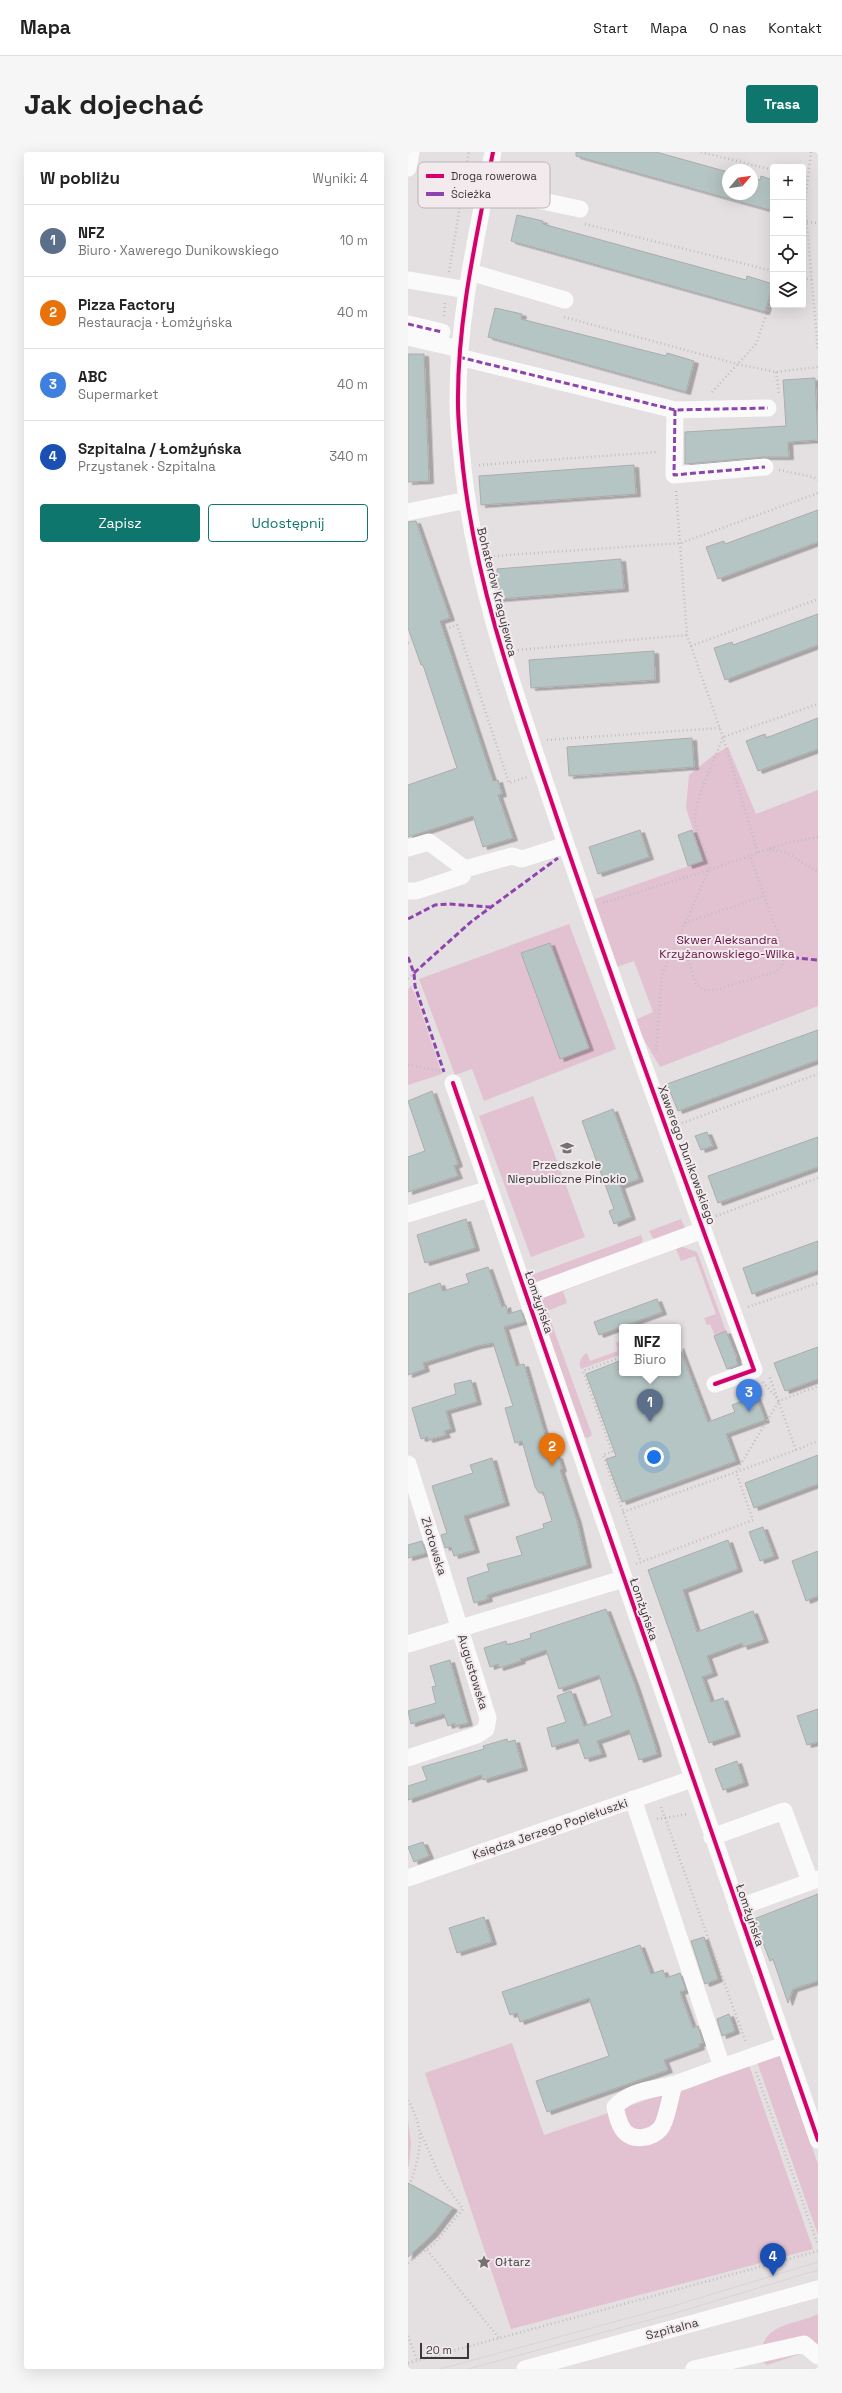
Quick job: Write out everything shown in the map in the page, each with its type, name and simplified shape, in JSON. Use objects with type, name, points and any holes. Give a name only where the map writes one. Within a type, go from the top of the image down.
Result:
[{"type":"street","points":[[408,168],[411,152]]},
{"type":"street","name":"Bohaterów Kragujewca","points":[[490,162],[492,152]]},
{"type":"street","points":[[550,207],[581,216]]},
{"type":"street","name":"Bohaterów Kragujewca","points":[[482,208],[467,290],[459,353],[458,407],[466,500],[478,566],[504,662],[566,845],[592,906]]},
{"type":"street","points":[[470,272],[561,308]]},
{"type":"street","points":[[408,280],[467,290]]},
{"type":"street","points":[[408,324],[442,332]]},
{"type":"street","points":[[408,337],[459,353],[683,411],[768,408]]},
{"type":"street","points":[[683,411],[674,451],[674,475],[765,467]]},
{"type":"street","points":[[408,512],[466,500]]},
{"type":"street","points":[[408,848],[429,842],[465,869]]},
{"type":"street","points":[[465,869],[512,856],[522,859],[566,845]]},
{"type":"street","points":[[408,891],[416,891],[462,876],[465,869]]},
{"type":"street","name":"Xawerego Dunikowskiego","points":[[592,906],[706,1224],[761,1371]]},
{"type":"street","name":"Łomżyńska","points":[[448,1077],[626,1572],[703,1812],[785,2045],[811,2097],[818,2140]]},
{"type":"street","points":[[408,1214],[489,1189]]},
{"type":"street","name":"Xawerego Dunikowskiego","points":[[526,1295],[706,1224]]},
{"type":"street","points":[[715,1384],[761,1371]]},
{"type":"street","name":"Złotowska","points":[[408,1464],[460,1628]]},
{"type":"street","name":"Augustowska","points":[[408,1644],[626,1572]]},
{"type":"street","name":"Augustowska","points":[[408,1758],[477,1734],[486,1729],[488,1718],[460,1628]]},
{"type":"street","name":"Księdza Jerzego Popiełuszki","points":[[408,1878],[692,1779]]},
{"type":"street","points":[[633,1799],[722,2067]]},
{"type":"street","points":[[712,1836],[784,1811],[814,1880],[737,1908]]},
{"type":"street","points":[[674,2084],[785,2045]]},
{"type":"street","name":"Szpitalna","points":[[525,2369],[818,2289]]},
{"type":"street","points":[[694,2369],[804,2344],[818,2356]]},
{"type":"path","points":[[702,152],[770,169]]},
{"type":"path","points":[[805,200],[811,152]]},
{"type":"path","points":[[806,212],[816,312],[818,350]]},
{"type":"path","points":[[581,216],[770,270]]},
{"type":"path","points":[[807,222],[818,223]]},
{"type":"path","points":[[806,279],[812,280]]},
{"type":"path","points":[[683,411],[703,402],[756,344],[770,304]]},
{"type":"path","points":[[561,308],[737,364],[776,372],[818,368]]},
{"type":"path","points":[[768,408],[779,400],[776,372]]},
{"type":"path","points":[[477,465],[674,451]]},
{"type":"path","points":[[765,467],[813,477],[818,480]]},
{"type":"path","points":[[674,475],[681,543],[687,635],[723,737],[758,853]]},
{"type":"path","points":[[490,557],[681,543],[818,493]]},
{"type":"path","points":[[691,646],[818,599]]},
{"type":"path","points":[[408,643],[457,625],[509,783],[531,776]]},
{"type":"path","points":[[513,650],[687,635]]},
{"type":"path","points":[[723,737],[818,704]]},
{"type":"path","points":[[546,747],[543,740],[720,728]]},
{"type":"path","points":[[656,1051],[662,975],[709,870],[709,860],[695,820],[698,805],[723,737]]},
{"type":"path","points":[[592,906],[709,870],[786,843],[818,837]]},
{"type":"path","points":[[768,849],[787,853],[818,872]]},
{"type":"path","points":[[680,933],[695,982],[703,990],[715,990],[775,972],[782,967],[785,954],[750,856]]},
{"type":"path","points":[[685,923],[764,896]]},
{"type":"path","points":[[408,979],[414,973]]},
{"type":"path","points":[[408,1065],[448,1077]]},
{"type":"path","points":[[676,1126],[818,1074]]},
{"type":"path","points":[[706,1224],[818,1178]]},
{"type":"path","points":[[744,1309],[818,1283]]},
{"type":"path","points":[[612,1452],[583,1371],[619,1358]]},
{"type":"path","points":[[761,1371],[779,1400],[796,1450]]},
{"type":"path","points":[[761,1371],[779,1400]]},
{"type":"path","points":[[736,1472],[779,1400],[818,1386]]},
{"type":"path","points":[[623,1512],[818,1441]]},
{"type":"path","points":[[628,1446],[602,1455],[641,1562]]},
{"type":"path","points":[[626,1572],[641,1562],[753,1520],[736,1472]]},
{"type":"path","points":[[655,1792],[818,2245]]},
{"type":"path","points":[[640,1821],[703,1812]]},
{"type":"path","points":[[408,2100],[416,2115],[420,2131],[440,2177],[463,2209],[427,2250],[408,2264]]},
{"type":"path","points":[[410,2184],[420,2153],[420,2131]]},
{"type":"path","points":[[427,2250],[499,2338]]},
{"type":"path","points":[[408,2363],[818,2251]]},
{"type":"path","points":[[408,2336],[417,2360]]},
{"type":"green space","name":"Skwer Aleksandra Krzyżanowskiego-Wilka","points":[[728,747],[756,814],[818,790],[818,1006],[660,1067],[633,1021],[653,1012],[634,961],[614,968],[593,909],[595,899],[703,861],[686,808],[689,775],[715,754]]},
{"type":"green space","points":[[569,924],[616,1049],[484,1101],[472,1069],[455,1075],[419,979]]},
{"type":"green space","points":[[411,986],[417,999],[442,1074],[408,1085],[408,989]]},
{"type":"green space","points":[[533,1096],[585,1237],[531,1257],[479,1116]]},
{"type":"green space","points":[[681,1219],[685,1228],[654,1240],[649,1231]]},
{"type":"green space","points":[[641,1235],[643,1240],[639,1246],[535,1283],[526,1277]]},
{"type":"green space","points":[[680,1246],[697,1252],[726,1331],[715,1336],[710,1324],[707,1325],[704,1318],[716,1314],[695,1256],[681,1261],[676,1249],[563,1291],[567,1303],[547,1311],[592,1435],[588,1438],[585,1437],[538,1306],[545,1297]]},
{"type":"green space","points":[[619,1342],[619,1355],[581,1369],[580,1362],[585,1354],[587,1353],[590,1361],[618,1351],[616,1343]]},
{"type":"green space","points":[[512,2043],[544,2135],[749,2065],[813,2249],[511,2329],[425,2073]]},
{"type":"green space","points":[[779,2054],[818,2164],[818,2235],[757,2062]]},
{"type":"green space","points":[[408,2120],[411,2143],[409,2166],[408,2166]]},
{"type":"green space","points":[[818,2314],[818,2351],[815,2349],[767,2365],[759,2359],[762,2347],[773,2331],[780,2327]]},
{"type":"building","points":[[576,152],[656,152],[722,170],[722,197],[576,156]]},
{"type":"building","points":[[761,176],[770,179],[770,210],[734,200],[758,200],[758,180],[760,180]]},
{"type":"building","points":[[517,215],[543,221],[543,224],[746,280],[747,276],[770,283],[770,294],[765,312],[511,241]]},
{"type":"building","points":[[495,308],[522,314],[521,319],[666,356],[667,353],[694,361],[686,392],[488,337]]},
{"type":"building","points":[[408,354],[424,354],[429,481],[408,482]]},
{"type":"building","points":[[815,378],[818,440],[788,442],[789,457],[764,457],[685,464],[685,432],[786,426],[783,380]]},
{"type":"building","points":[[634,465],[636,494],[481,505],[479,476]]},
{"type":"building","points":[[818,510],[818,542],[718,579],[706,547],[724,541],[725,544]]},
{"type":"building","points":[[416,521],[450,618],[440,621],[493,781],[498,780],[502,794],[498,795],[513,838],[483,847],[473,816],[408,837],[408,785],[457,768],[423,665],[421,665],[408,628],[408,522]]},
{"type":"building","points":[[621,559],[624,589],[499,599],[497,569]]},
{"type":"building","points":[[818,614],[818,645],[725,680],[714,648],[732,642],[733,645]]},
{"type":"building","points":[[654,651],[655,680],[531,688],[529,660]]},
{"type":"building","points":[[818,718],[818,749],[758,771],[746,741],[765,734],[766,738]]},
{"type":"building","points":[[692,738],[694,767],[569,776],[567,747]]},
{"type":"building","points":[[640,830],[649,857],[598,874],[589,847]]},
{"type":"building","points":[[692,830],[703,861],[688,866],[678,835]]},
{"type":"building","points":[[550,943],[589,1048],[560,1059],[521,953]]},
{"type":"building","points":[[818,1030],[818,1060],[678,1111],[667,1084]]},
{"type":"building","points":[[432,1091],[458,1164],[454,1166],[458,1176],[408,1192],[408,1157],[425,1151],[408,1101]]},
{"type":"building","points":[[613,1109],[639,1179],[620,1186],[631,1217],[614,1224],[609,1211],[614,1209],[582,1121]]},
{"type":"building","points":[[707,1132],[713,1146],[701,1150],[695,1136]]},
{"type":"building","points":[[818,1137],[818,1167],[718,1203],[708,1176]]},
{"type":"building","points":[[466,1219],[475,1248],[425,1263],[417,1235]]},
{"type":"building","points":[[818,1241],[818,1270],[752,1294],[743,1268]]},
{"type":"building","points":[[488,1267],[502,1307],[506,1305],[508,1314],[521,1310],[525,1321],[504,1327],[516,1366],[524,1364],[549,1449],[553,1448],[556,1457],[558,1456],[562,1469],[560,1470],[577,1521],[587,1565],[487,1595],[488,1599],[474,1603],[467,1578],[489,1571],[487,1564],[522,1555],[516,1537],[544,1528],[543,1524],[552,1521],[543,1492],[539,1493],[535,1487],[522,1441],[515,1443],[505,1408],[513,1406],[493,1343],[477,1346],[423,1363],[425,1369],[408,1375],[408,1294],[440,1283],[443,1291],[469,1283],[466,1274]]},
{"type":"building","points":[[657,1299],[662,1312],[629,1324],[619,1324],[619,1328],[599,1335],[594,1322]]},
{"type":"building","points":[[726,1331],[737,1358],[738,1365],[727,1369],[714,1336]]},
{"type":"building","points":[[818,1347],[818,1379],[785,1391],[774,1363]]},
{"type":"building","points":[[681,1351],[708,1422],[735,1412],[732,1405],[756,1396],[765,1420],[726,1434],[736,1461],[622,1502],[606,1459],[616,1456],[586,1374],[619,1361],[619,1376],[681,1376]]},
{"type":"building","points":[[471,1380],[477,1402],[446,1411],[451,1429],[444,1431],[446,1435],[428,1440],[428,1437],[421,1439],[412,1408],[456,1394],[454,1384]]},
{"type":"building","points":[[818,1455],[818,1484],[754,1508],[745,1483]]},
{"type":"building","points":[[492,1458],[505,1503],[464,1516],[475,1550],[454,1556],[451,1547],[445,1548],[441,1535],[447,1533],[432,1486],[473,1473],[470,1465]]},
{"type":"building","points":[[763,1527],[774,1556],[760,1561],[749,1532]]},
{"type":"building","points":[[728,1540],[738,1569],[683,1590],[697,1632],[753,1611],[764,1640],[743,1647],[742,1643],[707,1656],[713,1673],[702,1677],[711,1702],[723,1698],[736,1734],[709,1743],[648,1570]]},
{"type":"building","points":[[422,1541],[426,1553],[408,1558],[408,1545]]},
{"type":"building","points":[[818,1551],[818,1596],[806,1601],[792,1561]]},
{"type":"building","points":[[606,1609],[635,1685],[657,1754],[639,1760],[629,1730],[597,1741],[602,1754],[585,1759],[578,1739],[552,1747],[547,1728],[566,1722],[557,1696],[571,1691],[584,1726],[612,1716],[599,1675],[559,1689],[546,1650],[520,1659],[521,1661],[499,1668],[498,1664],[490,1667],[484,1648],[506,1641],[507,1645],[531,1638],[530,1634]]},
{"type":"building","points":[[450,1660],[468,1723],[455,1726],[455,1723],[448,1726],[444,1714],[411,1724],[408,1711],[436,1703],[432,1687],[436,1686],[430,1666]]},
{"type":"building","points":[[818,1709],[818,1742],[807,1745],[797,1716]]},
{"type":"building","points":[[507,1739],[508,1742],[515,1740],[523,1768],[483,1780],[481,1775],[408,1800],[408,1786],[427,1780],[422,1767],[484,1749],[483,1746]]},
{"type":"building","points":[[737,1761],[744,1783],[723,1790],[715,1769]]},
{"type":"building","points":[[423,1842],[429,1856],[414,1862],[408,1847]]},
{"type":"building","points":[[818,1894],[818,1981],[793,1989],[788,2003],[773,1959],[770,1961],[754,1919]]},
{"type":"building","points":[[484,1917],[492,1942],[457,1953],[449,1928]]},
{"type":"building","points":[[704,1937],[718,1979],[705,1984],[691,1941]]},
{"type":"building","points":[[640,1945],[651,1974],[663,1970],[666,1978],[680,1973],[686,1990],[680,1992],[693,2028],[698,2026],[703,2043],[699,2044],[700,2047],[664,2060],[668,2070],[547,2112],[536,2081],[609,2056],[589,1998],[520,2022],[517,2013],[510,2015],[502,1992]]},
{"type":"building","points":[[729,2014],[735,2031],[722,2036],[717,2019]]},
{"type":"building","points":[[408,2183],[453,2208],[433,2234],[408,2257]]},
{"type":"tram line","points":[[440,2369],[673,2306],[818,2262]]},
{"type":"tram line","points":[[468,2369],[675,2313],[818,2270]]},
{"type":"marked path","points":[[408,324],[442,332]]},
{"type":"marked path","points":[[459,357],[675,410],[768,408]]},
{"type":"marked path","points":[[675,410],[674,475],[765,467]]},
{"type":"marked path","points":[[414,973],[472,921],[558,858]]},
{"type":"marked path","points":[[408,919],[435,905],[449,904],[490,907]]},
{"type":"marked path","points":[[408,957],[414,973],[415,986],[444,1072]]},
{"type":"marked path","points":[[784,957],[818,960]]},
{"type":"cycle path","points":[[491,162],[493,152]]},
{"type":"cycle path","points":[[482,208],[464,309],[459,372],[459,428],[469,512],[488,599],[526,727],[628,1022],[754,1370],[715,1384]]},
{"type":"cycle path","points":[[453,1083],[818,2140]]},
{"type":"place","name":"Przedszkole Niepubliczne Pinokio","points":[[567,1148]]},
{"type":"place","name":"ABC","points":[[749,1412]]},
{"type":"place","name":"NFZ","points":[[650,1422]]},
{"type":"place","name":"Pizza Factory","points":[[552,1466]]},
{"type":"place","name":"Ołtarz","points":[[484,2262]]},
{"type":"place","name":"Szpitalna / Łomżyńska","points":[[773,2276]]}]
